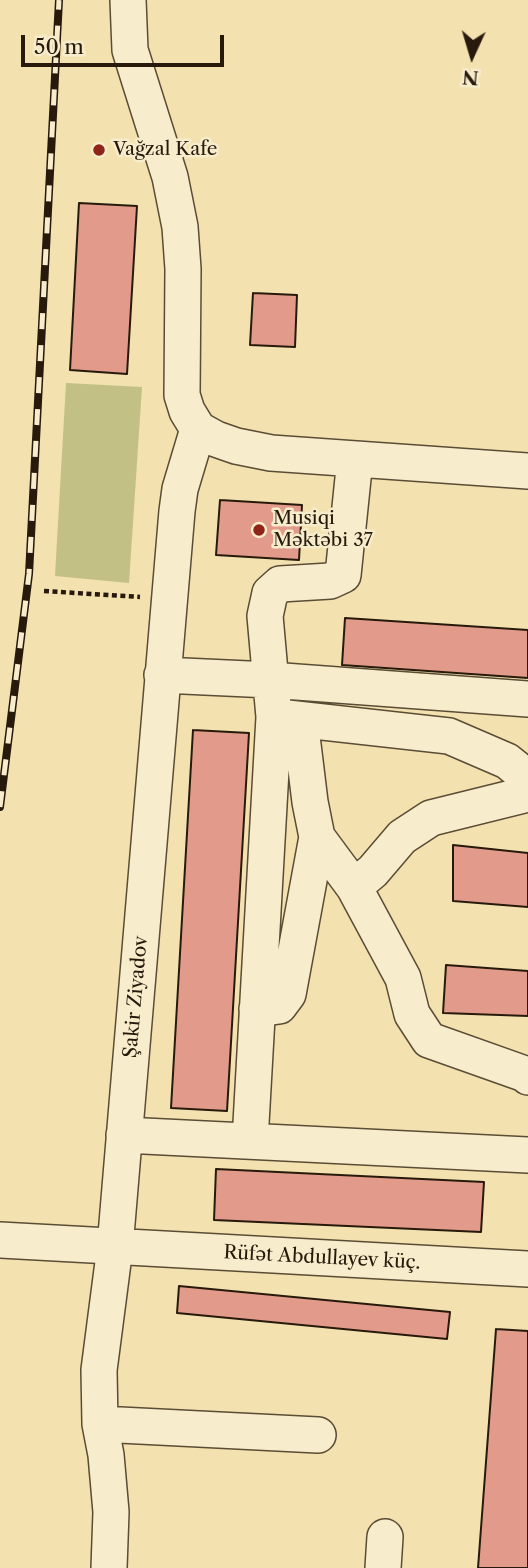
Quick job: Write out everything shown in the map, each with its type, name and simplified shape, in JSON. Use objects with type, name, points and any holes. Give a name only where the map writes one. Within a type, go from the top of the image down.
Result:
[{"type":"street","points":[[128,0],[130,50],[170,177],[180,227],[183,269],[182,395],[187,411],[198,429],[236,446],[271,453],[528,471]]},
{"type":"street","name":"Şakir Ziyadov","points":[[109,1568],[111,1512],[106,1455],[100,1424],[99,1370],[115,1247],[180,489],[198,429]]},
{"type":"street","points":[[257,1009],[279,1006],[288,994],[317,837],[287,718],[270,680],[265,616],[270,593],[279,584],[330,582],[343,575],[355,459]]},
{"type":"street","points":[[162,675],[528,699]]},
{"type":"street","points":[[287,718],[449,736],[506,761],[528,778]]},
{"type":"street","points":[[250,1141],[257,1009],[287,718]]},
{"type":"street","points":[[354,887],[373,871],[402,838],[430,818],[528,794]]},
{"type":"street","points":[[317,837],[354,887],[403,978],[412,1014],[429,1040],[526,1074],[528,1077]]},
{"type":"street","points":[[124,1135],[528,1155]]},
{"type":"street","name":"Rüfət Abdullayev küç.","points":[[0,1240],[528,1269]]},
{"type":"street","points":[[100,1424],[318,1435]]},
{"type":"path","points":[[44,591],[169,599]]},
{"type":"shaded area","points":[[66,383],[142,387],[129,583],[55,576]]},
{"type":"building","points":[[79,203],[137,206],[127,374],[70,370]]},
{"type":"building","points":[[253,293],[297,295],[295,347],[250,345]]},
{"type":"building","points":[[220,500],[302,505],[299,560],[216,555]]},
{"type":"building","points":[[345,618],[528,630],[528,678],[342,665]]},
{"type":"building","points":[[193,730],[249,733],[227,1111],[171,1108]]},
{"type":"building","points":[[453,845],[528,853],[528,907],[453,901]]},
{"type":"building","points":[[446,965],[528,971],[528,1016],[443,1013]]},
{"type":"building","points":[[216,1169],[484,1182],[481,1232],[214,1220]]},
{"type":"building","points":[[179,1286],[450,1312],[447,1339],[177,1313]]},
{"type":"building","points":[[496,1329],[528,1331],[528,1568],[478,1568]]},
{"type":"railway","points":[[0,807],[29,574],[59,0]]},
{"type":"place","name":"Vağzal Kafe","points":[[99,150]]},
{"type":"place","name":"Musiqi Məktəbi 37","points":[[259,530]]}]
